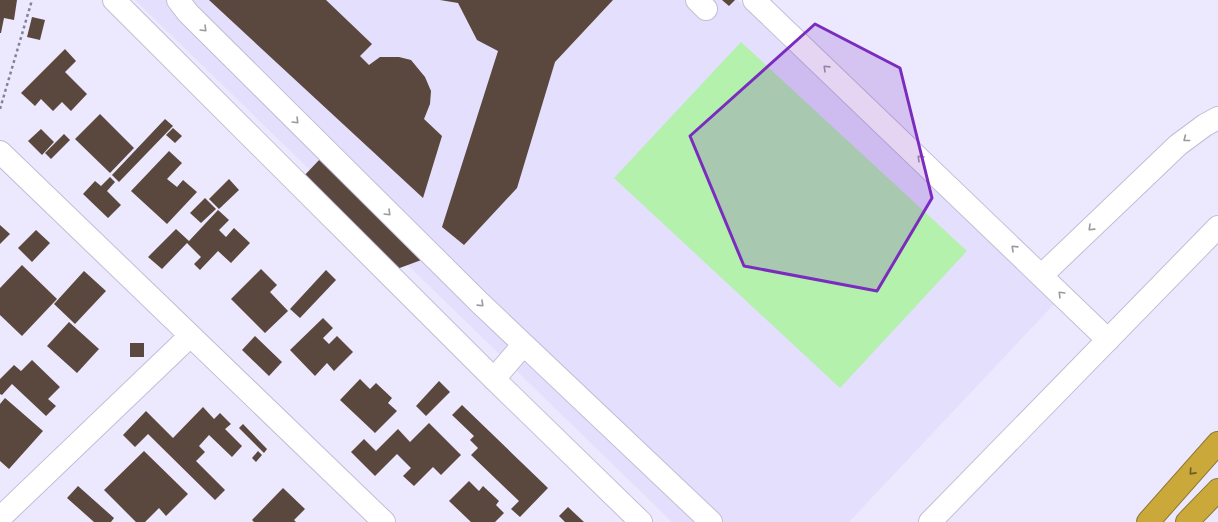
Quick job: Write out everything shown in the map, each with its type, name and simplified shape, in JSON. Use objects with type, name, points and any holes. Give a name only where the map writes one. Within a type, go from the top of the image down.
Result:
[{"type":"highway","points":[[1148,522],[1218,442]]},
{"type":"highway","points":[[1186,522],[1218,490]]},
{"type":"street","points":[[114,0],[494,379],[641,522]]},
{"type":"street","points":[[178,0],[188,13],[523,344],[712,522]]},
{"type":"street","points":[[754,0],[1108,340]]},
{"type":"street","points":[[1042,275],[1178,145],[1205,125],[1218,118]]},
{"type":"street","points":[[0,152],[384,522]]},
{"type":"street","points":[[930,522],[1218,227]]},
{"type":"street","points":[[0,518],[190,336]]},
{"type":"street","points":[[494,379],[523,344]]},
{"type":"path","points":[[0,109],[32,0]]},
{"type":"highlighted area","points":[[815,24],[900,68],[932,198],[877,291],[744,266],[690,136]]},
{"type":"shaded area","points":[[135,0],[737,0],[1056,302],[849,522],[672,522]]},
{"type":"green space","points":[[741,42],[967,251],[840,388],[614,178]]},
{"type":"building","points":[[0,0],[17,0],[14,20],[4,18],[1,33],[0,33]]},
{"type":"building","points":[[209,0],[326,0],[372,44],[360,56],[369,65],[380,57],[399,57],[411,60],[425,77],[431,91],[430,104],[424,119],[442,136],[423,198]]},
{"type":"building","points":[[440,0],[613,0],[555,62],[517,188],[464,245],[442,227],[498,51],[477,40],[458,3]]},
{"type":"building","points":[[722,0],[735,0],[729,6]]},
{"type":"building","points":[[32,17],[45,20],[40,40],[27,37]]},
{"type":"building","points":[[65,49],[76,61],[65,72],[87,94],[71,111],[62,102],[53,111],[41,99],[35,106],[21,93]]},
{"type":"building","points":[[100,114],[134,148],[110,173],[75,139]]},
{"type":"building","points":[[165,119],[173,126],[119,182],[112,175]]},
{"type":"building","points":[[173,128],[182,136],[175,143],[166,135]]},
{"type":"building","points":[[41,129],[54,142],[42,155],[28,141]]},
{"type":"building","points":[[64,134],[70,140],[51,159],[45,153]]},
{"type":"building","points":[[169,151],[182,163],[167,179],[177,187],[183,180],[197,192],[167,224],[131,191]]},
{"type":"building","points":[[321,158],[424,259],[397,269],[302,178]]},
{"type":"building","points":[[110,177],[115,182],[107,191],[121,205],[108,218],[83,194],[95,181],[101,186]]},
{"type":"building","points":[[229,179],[239,190],[219,209],[209,199]]},
{"type":"building","points":[[205,198],[216,209],[201,223],[190,213]]},
{"type":"building","points":[[218,210],[229,220],[219,230],[226,237],[234,228],[250,243],[231,263],[218,251],[200,270],[194,264],[201,257],[187,243],[162,269],[148,257],[176,229],[189,241]]},
{"type":"building","points":[[0,225],[10,234],[0,244]]},
{"type":"building","points":[[36,230],[50,243],[32,262],[18,248]]},
{"type":"building","points":[[22,265],[57,299],[22,336],[0,315],[0,288]]},
{"type":"building","points":[[261,269],[277,285],[270,292],[288,311],[265,333],[231,299]]},
{"type":"building","points":[[326,270],[336,280],[300,318],[290,309]]},
{"type":"building","points":[[84,271],[106,291],[75,324],[54,304]]},
{"type":"building","points":[[323,318],[333,328],[323,338],[329,344],[337,336],[353,352],[334,371],[327,363],[315,376],[290,350]]},
{"type":"building","points":[[69,322],[99,349],[77,373],[47,346]]},
{"type":"building","points":[[255,336],[282,362],[269,376],[242,350]]},
{"type":"building","points":[[130,343],[144,343],[144,357],[130,357]]},
{"type":"building","points":[[32,360],[60,387],[48,399],[56,406],[46,416],[12,384],[2,395],[0,394],[0,379],[14,365],[21,371]]},
{"type":"building","points":[[360,379],[370,389],[376,383],[392,398],[388,403],[397,411],[375,433],[340,400]]},
{"type":"building","points":[[439,381],[450,392],[426,416],[416,406]]},
{"type":"building","points":[[5,398],[43,431],[9,469],[0,461],[0,404]]},
{"type":"building","points":[[462,405],[548,488],[520,517],[511,509],[519,501],[471,455],[478,448],[470,440],[474,436],[452,415]]},
{"type":"building","points":[[203,407],[214,419],[220,413],[231,424],[225,429],[242,446],[232,457],[209,435],[199,446],[205,452],[196,461],[225,490],[215,500],[148,434],[135,447],[123,435],[146,411],[173,438]]},
{"type":"building","points":[[429,423],[461,455],[441,475],[433,467],[414,486],[403,476],[411,468],[397,454],[375,476],[351,452],[364,439],[376,451],[398,429],[410,442]]},
{"type":"building","points":[[243,424],[267,449],[264,453],[239,428]]},
{"type":"building","points":[[144,451],[188,494],[166,516],[159,508],[145,522],[136,522],[104,490]]},
{"type":"building","points":[[258,451],[262,455],[256,462],[252,458]]},
{"type":"building","points":[[469,481],[479,491],[483,486],[499,501],[496,505],[504,513],[495,522],[471,522],[449,501]]},
{"type":"building","points":[[78,486],[114,518],[111,522],[94,522],[67,498]]},
{"type":"building","points":[[283,488],[305,509],[294,520],[296,522],[254,522],[252,520]]},
{"type":"building","points":[[568,507],[584,522],[565,522],[559,516]]}]
